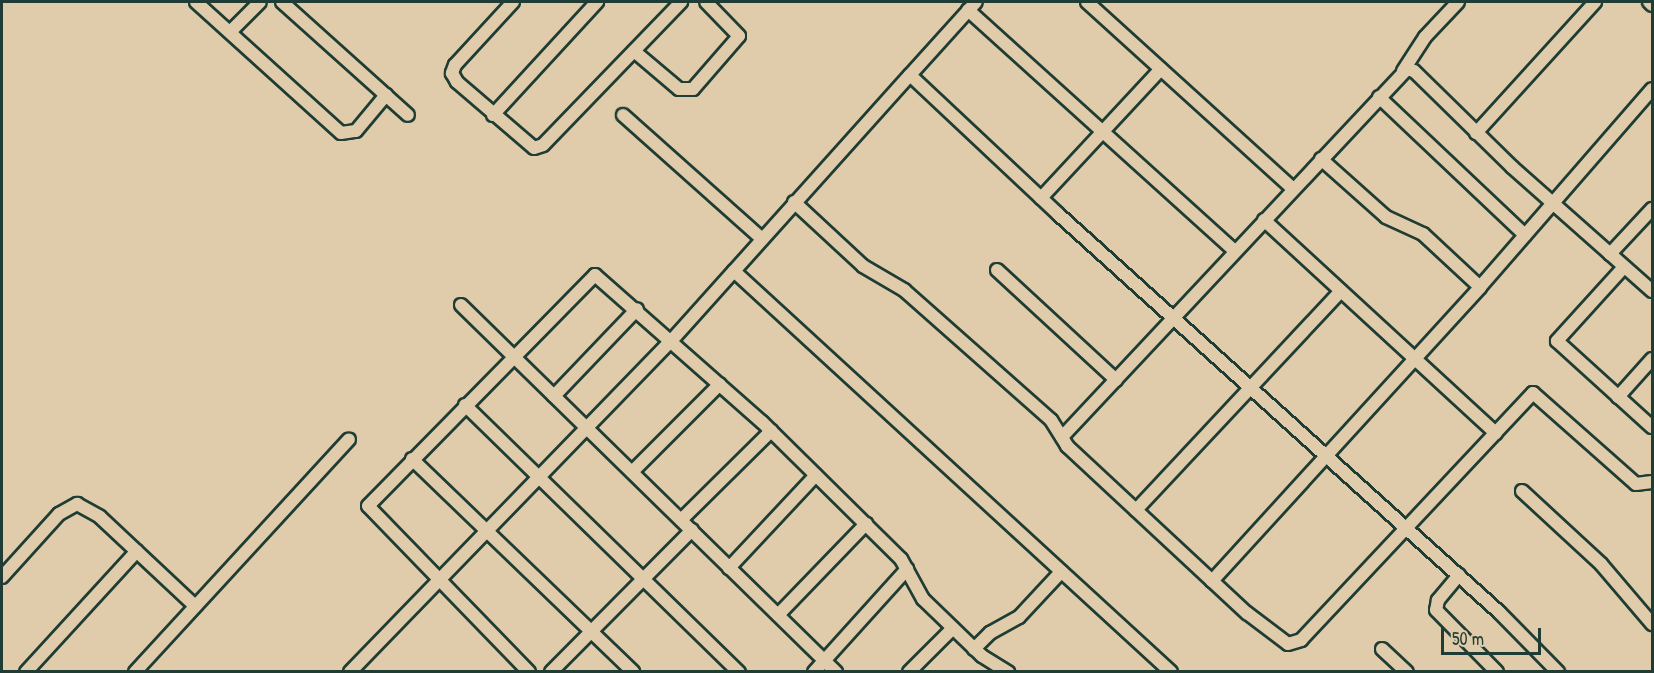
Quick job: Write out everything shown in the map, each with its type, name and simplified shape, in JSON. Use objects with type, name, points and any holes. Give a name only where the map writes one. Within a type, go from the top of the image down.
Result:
[{"type":"street","points":[[196,2],[341,133],[356,131],[386,95]]},
{"type":"street","points":[[230,32],[260,2]]},
{"type":"street","points":[[282,2],[408,115]]},
{"type":"street","points":[[513,2],[452,69],[457,82],[493,115],[528,146],[540,147],[681,2]]},
{"type":"street","points":[[493,115],[597,2]]},
{"type":"street","points":[[634,51],[679,89],[693,89],[739,36],[706,2]]},
{"type":"street","points":[[1087,2],[1293,189]]},
{"type":"street","points":[[1062,438],[1403,71],[1425,37],[1458,2]]},
{"type":"street","points":[[1476,133],[1595,2]]},
{"type":"street","points":[[1648,2],[1653,5]]},
{"type":"street","points":[[350,672],[672,340],[972,6],[1102,131],[1235,251]]},
{"type":"street","points":[[1041,198],[1161,69]]},
{"type":"street","points":[[1403,71],[1414,71],[1476,133],[1653,291]]},
{"type":"street","points":[[910,75],[1041,198],[1459,576],[1558,672]]},
{"type":"street","points":[[1212,581],[1480,287],[1653,89]]},
{"type":"street","points":[[1379,97],[1525,235]]},
{"type":"street","points":[[623,115],[762,239]]},
{"type":"street","points":[[1321,159],[1386,217],[1423,234],[1480,287]]},
{"type":"street","points":[[794,202],[857,261],[904,290],[1033,404],[1056,425],[1062,438],[1212,581],[1256,620],[1293,645],[1533,393],[1636,484],[1653,482]]},
{"type":"street","points":[[1610,254],[1653,209]]},
{"type":"street","points":[[1264,220],[1496,433]]},
{"type":"street","points":[[1624,267],[1557,341],[1653,427]]},
{"type":"street","points":[[998,270],[1116,380]]},
{"type":"street","points":[[734,271],[1171,672]]},
{"type":"street","points":[[529,672],[368,506],[595,274],[672,340],[771,431],[866,524],[907,569],[918,593],[975,649],[1004,671]]},
{"type":"street","points":[[1136,510],[1341,291]]},
{"type":"street","points":[[461,305],[836,672]]},
{"type":"street","points":[[554,396],[637,309]]},
{"type":"street","points":[[1618,397],[1653,358]]},
{"type":"street","points":[[632,472],[720,384]]},
{"type":"street","points":[[465,405],[739,672]]},
{"type":"street","points":[[681,520],[771,431]]},
{"type":"street","points":[[135,672],[349,439]]},
{"type":"street","points":[[412,459],[633,672]]},
{"type":"street","points":[[729,568],[816,475]]},
{"type":"street","points":[[1522,492],[1601,564],[1653,624]]},
{"type":"street","points":[[2,577],[71,505],[91,509],[195,606]]},
{"type":"street","points":[[778,615],[866,524]]},
{"type":"street","points":[[551,672],[692,530]]},
{"type":"street","points":[[26,672],[137,551]]},
{"type":"street","points":[[814,672],[907,569]]},
{"type":"street","points":[[975,649],[990,633],[1019,617],[1061,572]]},
{"type":"street","points":[[1459,576],[1438,600],[1436,610],[1497,672]]},
{"type":"street","points":[[909,672],[953,628]]},
{"type":"street","points":[[1382,649],[1407,672]]}]
